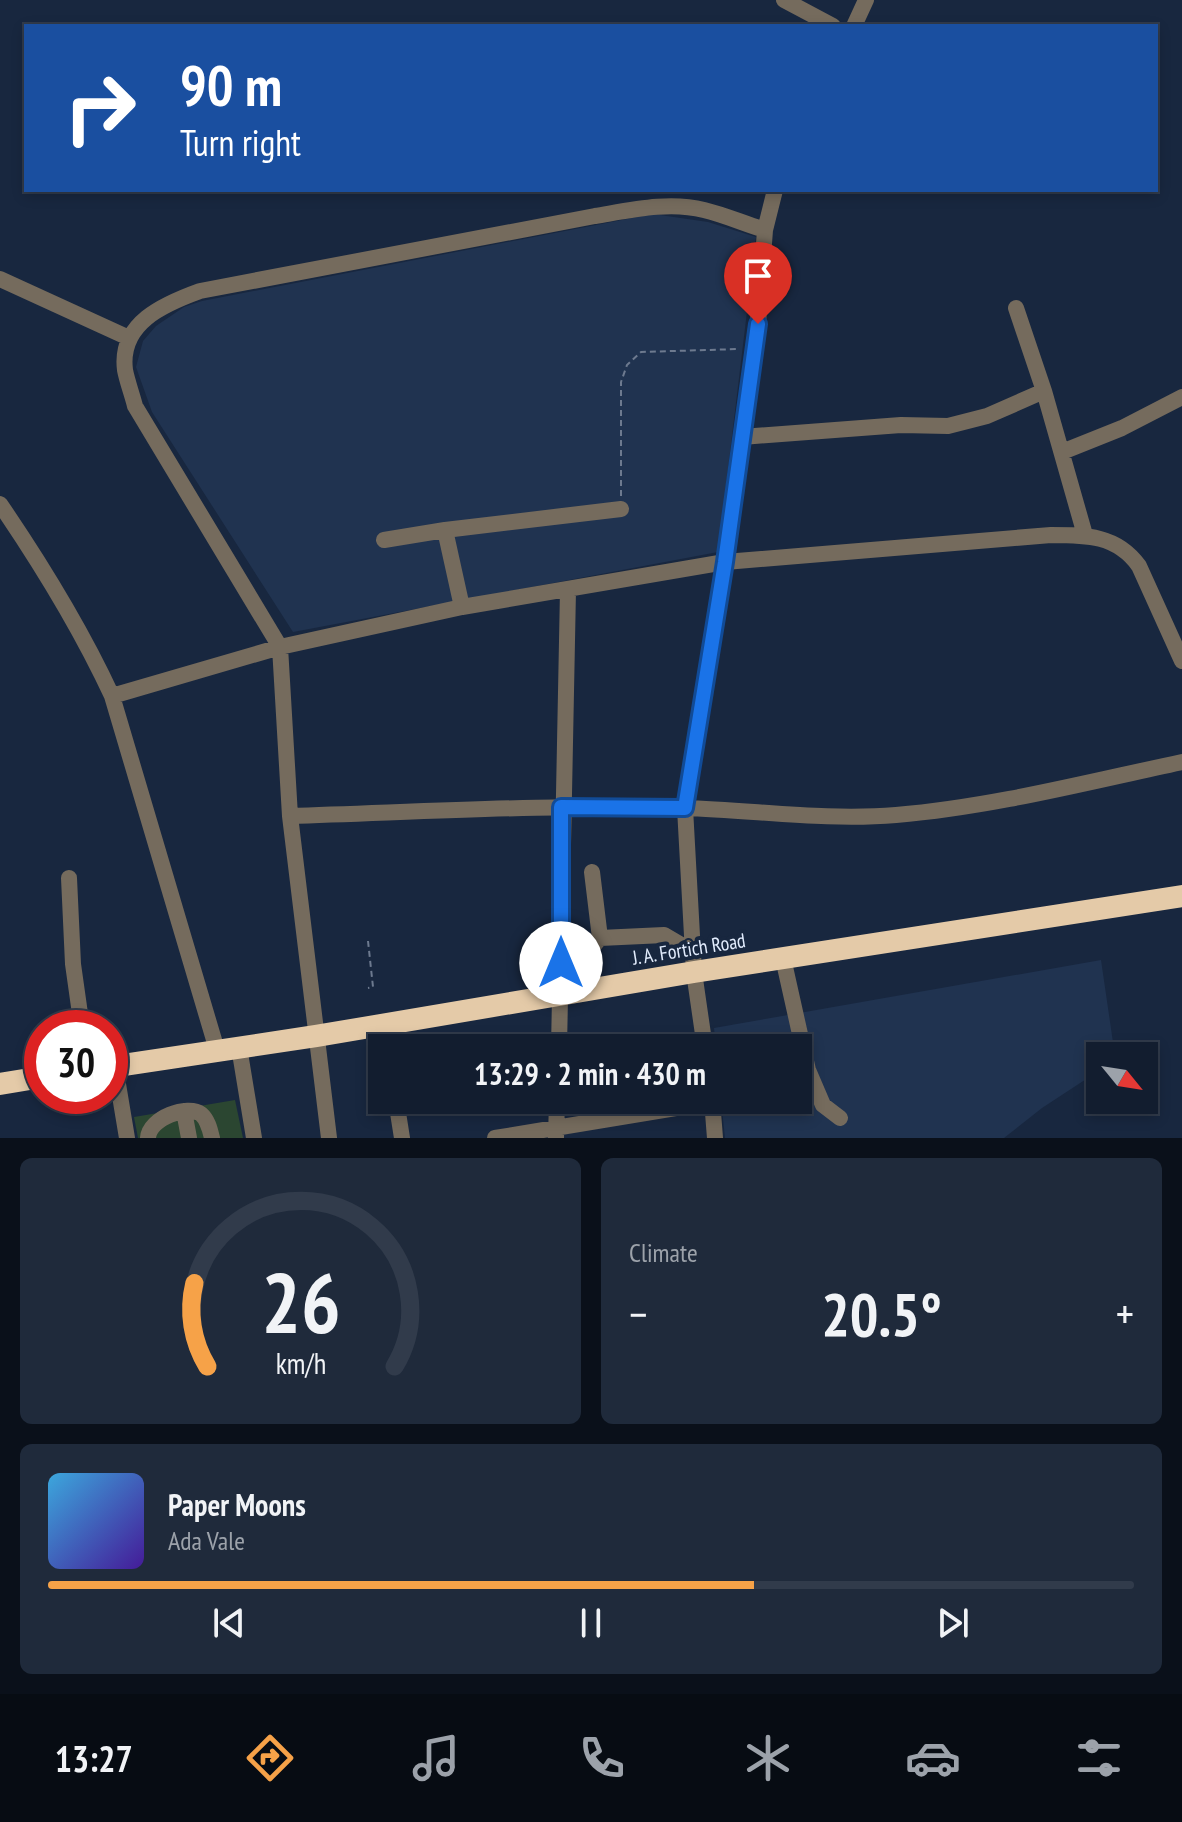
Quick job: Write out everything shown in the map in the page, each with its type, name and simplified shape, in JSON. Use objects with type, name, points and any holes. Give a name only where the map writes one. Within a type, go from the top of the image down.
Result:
[{"type":"highway","name":"J. A. Fortich Road","points":[[128,1064],[316,1036],[561,994],[693,962],[783,958],[1182,896]]},
{"type":"highway","points":[[0,1084],[24,1080]]},
{"type":"street","points":[[784,0],[829,24]]},
{"type":"street","points":[[855,24],[866,0]]},
{"type":"street","points":[[703,1034],[693,962],[685,808],[725,562],[755,349],[765,230],[774,192]]},
{"type":"street","points":[[329,1138],[290,816],[280,647],[135,406],[125,368],[129,338],[147,316],[171,301],[200,291],[595,216],[652,207],[681,207],[704,210],[765,230]]},
{"type":"street","points":[[0,279],[129,338]]},
{"type":"street","points":[[1016,308],[1044,391],[1085,535]]},
{"type":"street","points":[[742,437],[901,425],[948,426],[987,416],[1044,391]]},
{"type":"street","points":[[1062,452],[1122,428],[1182,397]]},
{"type":"street","points":[[0,504],[53,582],[112,696],[228,1049],[254,1138]]},
{"type":"street","points":[[384,540],[621,509]]},
{"type":"street","points":[[445,530],[462,607]]},
{"type":"street","points":[[112,696],[280,647],[462,607],[725,562],[1051,535],[1085,535],[1115,543],[1130,553],[1139,566],[1182,661]]},
{"type":"street","points":[[560,1034],[561,807],[568,590]]},
{"type":"street","points":[[290,816],[561,807],[685,808],[847,817],[895,815],[987,802],[1182,762]]},
{"type":"street","points":[[561,994],[577,966],[600,938],[592,872]]},
{"type":"street","points":[[69,878],[73,964],[79,1010]]},
{"type":"street","points":[[600,938],[664,935],[693,962]]},
{"type":"street","points":[[783,958],[808,1070],[823,1105],[840,1118]]},
{"type":"street","points":[[384,1024],[386,1034]]},
{"type":"street","points":[[184,1111],[189,1138]]},
{"type":"street","points":[[148,1138],[155,1122],[184,1111],[201,1115],[212,1138]]},
{"type":"street","points":[[122,1114],[127,1138]]},
{"type":"street","points":[[398,1114],[402,1138]]},
{"type":"street","points":[[495,1138],[556,1133],[649,1114]]},
{"type":"street","points":[[713,1114],[715,1138]]},
{"type":"path","points":[[621,509],[620,406],[621,382],[627,365],[641,352],[755,349]]},
{"type":"path","points":[[368,941],[373,987],[368,988]]},
{"type":"shaded area","points":[[653,214],[708,222],[756,237],[718,552],[293,632],[152,412],[136,367],[143,341],[156,326],[184,307],[202,301]]},
{"type":"shaded area","points":[[1101,960],[1113,1042],[1086,1042],[1086,1079],[1004,1138],[725,1138],[722,1114],[812,1114],[812,1034],[715,1034],[714,1028]]},
{"type":"green space","points":[[235,1100],[243,1138],[138,1138],[134,1117]]},
{"type":"route","points":[[561,963],[561,807],[685,808],[725,562],[758,324]]}]
